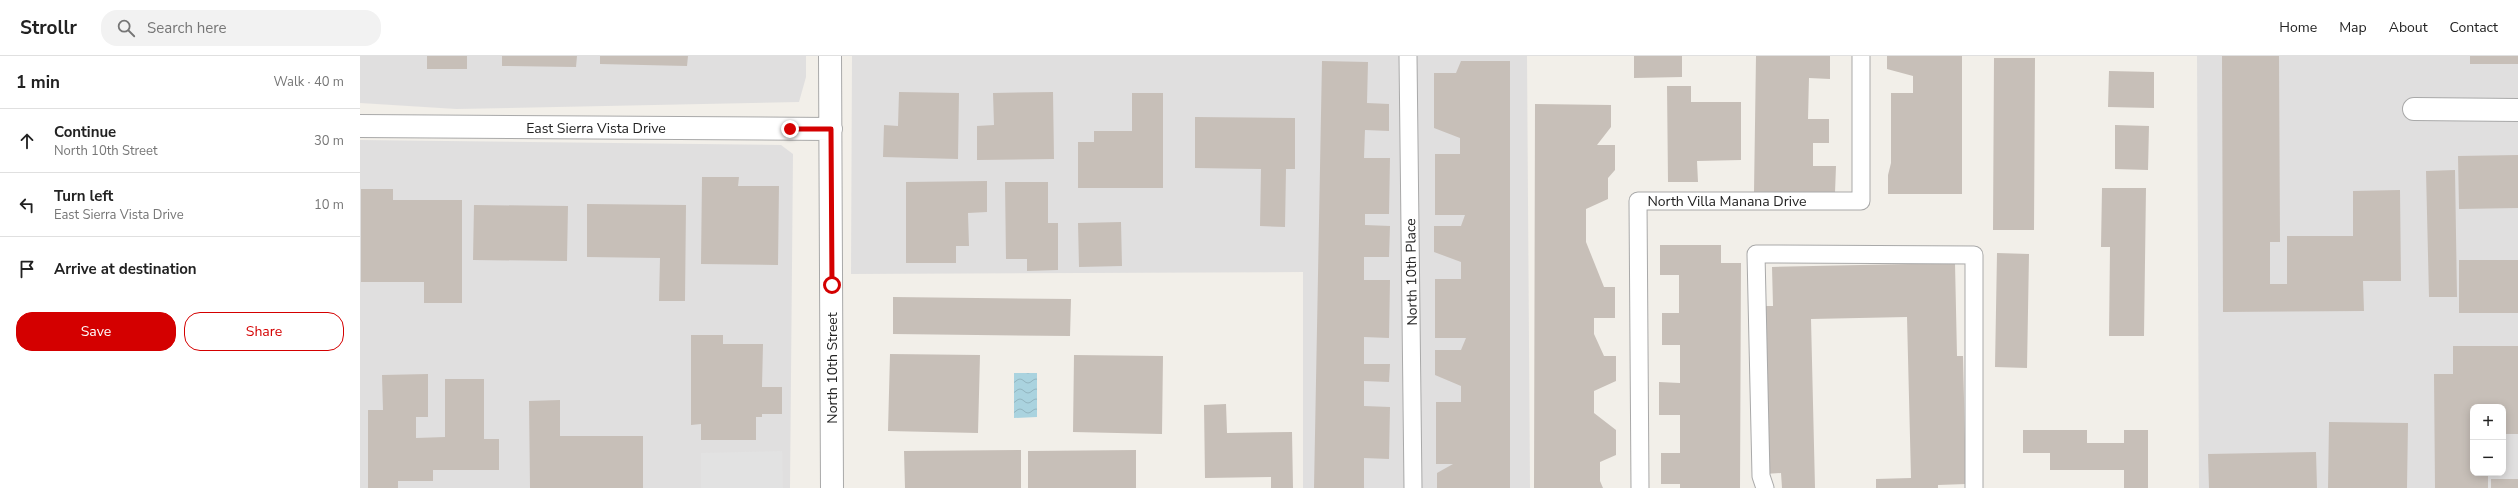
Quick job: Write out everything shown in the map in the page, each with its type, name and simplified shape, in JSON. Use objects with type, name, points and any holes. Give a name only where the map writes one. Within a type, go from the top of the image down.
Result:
[{"type":"street","name":"North 10th Street","points":[[830,56],[832,488]]},
{"type":"street","points":[[2414,109],[2518,110]]},
{"type":"street","name":"East Sierra Vista Drive","points":[[360,126],[831,129]]},
{"type":"lane","name":"North 10th Place","points":[[1408,56],[1413,488]]},
{"type":"lane","name":"North Villa Manana Drive","points":[[1640,488],[1638,201],[1861,201],[1861,56]]},
{"type":"lane","points":[[1763,482],[1756,254],[1974,255],[1974,488]]},
{"type":"shaded area","points":[[360,56],[806,56],[806,77],[799,102],[456,109],[360,103]]},
{"type":"shaded area","points":[[852,56],[1527,56],[1530,488],[1303,488],[1303,272],[851,274]]},
{"type":"shaded area","points":[[2197,56],[2518,56],[2518,488],[2199,488]]},
{"type":"shaded area","points":[[360,140],[781,145],[793,154],[790,488],[360,488]]},
{"type":"shaded area","points":[[782,451],[783,488],[701,488],[701,453]]},
{"type":"water","points":[[1014,373],[1037,373],[1037,417],[1014,418]]},
{"type":"building","points":[[427,56],[467,56],[467,69],[427,69]]},
{"type":"building","points":[[502,56],[577,56],[576,67],[502,66]]},
{"type":"building","points":[[600,56],[688,56],[687,66],[600,64]]},
{"type":"building","points":[[1634,56],[1682,56],[1682,77],[1634,78]]},
{"type":"building","points":[[1756,56],[1830,56],[1830,79],[1809,78],[1808,119],[1829,119],[1829,143],[1813,143],[1813,166],[1836,166],[1835,193],[1754,192]]},
{"type":"building","points":[[1887,56],[1962,56],[1962,194],[1888,194],[1888,175],[1891,163],[1891,93],[1913,93],[1913,76],[1887,69]]},
{"type":"building","points":[[2222,56],[2279,56],[2280,242],[2270,242],[2270,284],[2287,284],[2287,236],[2353,236],[2353,191],[2400,190],[2401,281],[2363,281],[2364,311],[2223,312]]},
{"type":"building","points":[[2470,56],[2518,56],[2518,64],[2470,64]]},
{"type":"building","points":[[1994,58],[2035,58],[2034,230],[1993,230]]},
{"type":"building","points":[[1322,61],[1368,62],[1367,103],[1389,104],[1389,131],[1365,130],[1364,158],[1390,158],[1389,214],[1365,214],[1365,225],[1390,226],[1389,257],[1364,257],[1364,280],[1390,280],[1389,338],[1364,337],[1364,364],[1390,364],[1389,382],[1364,381],[1364,406],[1390,407],[1389,459],[1364,458],[1364,488],[1314,488]]},
{"type":"building","points":[[1461,61],[1510,61],[1510,488],[1437,488],[1437,473],[1453,464],[1436,464],[1436,402],[1461,402],[1461,386],[1435,375],[1435,350],[1461,350],[1466,338],[1435,338],[1435,279],[1461,279],[1461,262],[1434,252],[1434,226],[1461,226],[1465,215],[1435,215],[1435,154],[1460,154],[1460,138],[1434,128],[1434,73],[1456,73]]},
{"type":"building","points":[[2109,71],[2154,72],[2154,108],[2108,107]]},
{"type":"building","points":[[1667,86],[1691,86],[1691,102],[1741,102],[1741,160],[1697,161],[1698,182],[1668,182]]},
{"type":"building","points":[[899,92],[959,93],[958,159],[883,157],[884,125],[898,126]]},
{"type":"building","points":[[1053,92],[1054,159],[977,160],[977,126],[994,125],[993,93]]},
{"type":"building","points":[[1132,93],[1163,93],[1163,188],[1078,188],[1078,142],[1094,142],[1094,131],[1132,131]]},
{"type":"building","points":[[1535,104],[1611,105],[1611,127],[1597,145],[1615,145],[1615,170],[1608,178],[1608,199],[1586,209],[1586,242],[1604,287],[1615,287],[1615,318],[1594,318],[1594,334],[1604,356],[1616,356],[1616,381],[1594,391],[1594,413],[1616,430],[1616,455],[1600,462],[1600,481],[1603,488],[1534,488]]},
{"type":"building","points":[[1195,117],[1295,118],[1295,169],[1286,169],[1285,227],[1260,226],[1261,169],[1195,168]]},
{"type":"building","points":[[2115,125],[2149,126],[2148,170],[2115,169]]},
{"type":"building","points":[[2518,155],[2518,208],[2459,209],[2458,156]]},
{"type":"building","points":[[2455,170],[2457,297],[2429,297],[2426,171]]},
{"type":"building","points":[[702,177],[739,177],[738,186],[779,186],[778,265],[701,264]]},
{"type":"building","points":[[987,181],[987,212],[968,213],[969,246],[956,246],[956,263],[906,263],[906,182]]},
{"type":"building","points":[[1005,182],[1048,182],[1048,223],[1058,223],[1058,270],[1027,271],[1027,259],[1006,259]]},
{"type":"building","points":[[2102,188],[2146,188],[2144,336],[2109,336],[2110,247],[2101,247]]},
{"type":"building","points":[[361,189],[393,189],[393,200],[462,200],[462,303],[424,303],[424,282],[361,282]]},
{"type":"building","points":[[587,204],[686,205],[685,301],[659,301],[660,258],[587,257]]},
{"type":"building","points":[[474,205],[568,206],[567,261],[473,260]]},
{"type":"building","points":[[1121,222],[1122,266],[1079,267],[1078,223]]},
{"type":"building","points":[[1660,245],[1721,245],[1721,263],[1741,263],[1740,488],[1680,488],[1680,484],[1661,484],[1661,453],[1680,453],[1680,415],[1659,415],[1659,382],[1680,383],[1680,345],[1662,345],[1662,313],[1679,313],[1679,275],[1660,275]]},
{"type":"building","points":[[1997,253],[2029,254],[2027,368],[1995,367]]},
{"type":"building","points":[[2459,260],[2518,260],[2518,313],[2459,313]]},
{"type":"building","points":[[1955,263],[1957,356],[1963,356],[1966,484],[1938,485],[1938,488],[1876,488],[1876,479],[1911,478],[1907,317],[1811,319],[1815,488],[1782,488],[1781,473],[1764,474],[1760,306],[1773,306],[1772,267]]},
{"type":"building","points":[[893,297],[1071,299],[1070,336],[893,334]]},
{"type":"building","points":[[691,335],[723,335],[723,344],[763,344],[762,387],[782,387],[782,414],[762,414],[762,417],[756,417],[756,440],[701,440],[701,424],[691,425]]},
{"type":"building","points":[[2453,346],[2518,346],[2518,434],[2506,434],[2506,404],[2470,404],[2470,476],[2488,476],[2488,488],[2435,488],[2434,374],[2453,374]]},
{"type":"building","points":[[890,354],[980,355],[978,433],[888,431]]},
{"type":"building","points":[[1074,355],[1163,356],[1162,434],[1073,432]]},
{"type":"building","points":[[428,374],[428,417],[416,417],[416,438],[445,437],[445,379],[484,379],[484,439],[499,439],[499,470],[433,470],[433,481],[398,481],[398,488],[368,488],[368,410],[383,410],[382,375]]},
{"type":"building","points":[[560,400],[560,436],[643,436],[643,488],[530,488],[529,401]]},
{"type":"building","points":[[1226,404],[1227,433],[1292,432],[1293,488],[1271,488],[1271,477],[1205,478],[1204,405]]},
{"type":"building","points":[[2329,422],[2408,423],[2407,488],[2328,488]]},
{"type":"building","points":[[2023,430],[2087,430],[2087,443],[2124,443],[2124,430],[2148,430],[2148,488],[2124,488],[2124,470],[2050,470],[2050,453],[2023,453]]},
{"type":"building","points":[[1021,450],[1021,488],[905,488],[904,451]]},
{"type":"building","points":[[1136,450],[1136,488],[1028,488],[1028,451]]},
{"type":"building","points":[[2316,452],[2317,488],[2209,488],[2208,454]]},
{"type":"building","points":[[2491,479],[2518,479],[2518,488],[2491,488]]},
{"type":"route","points":[[790,129],[831,129],[832,285]]}]
